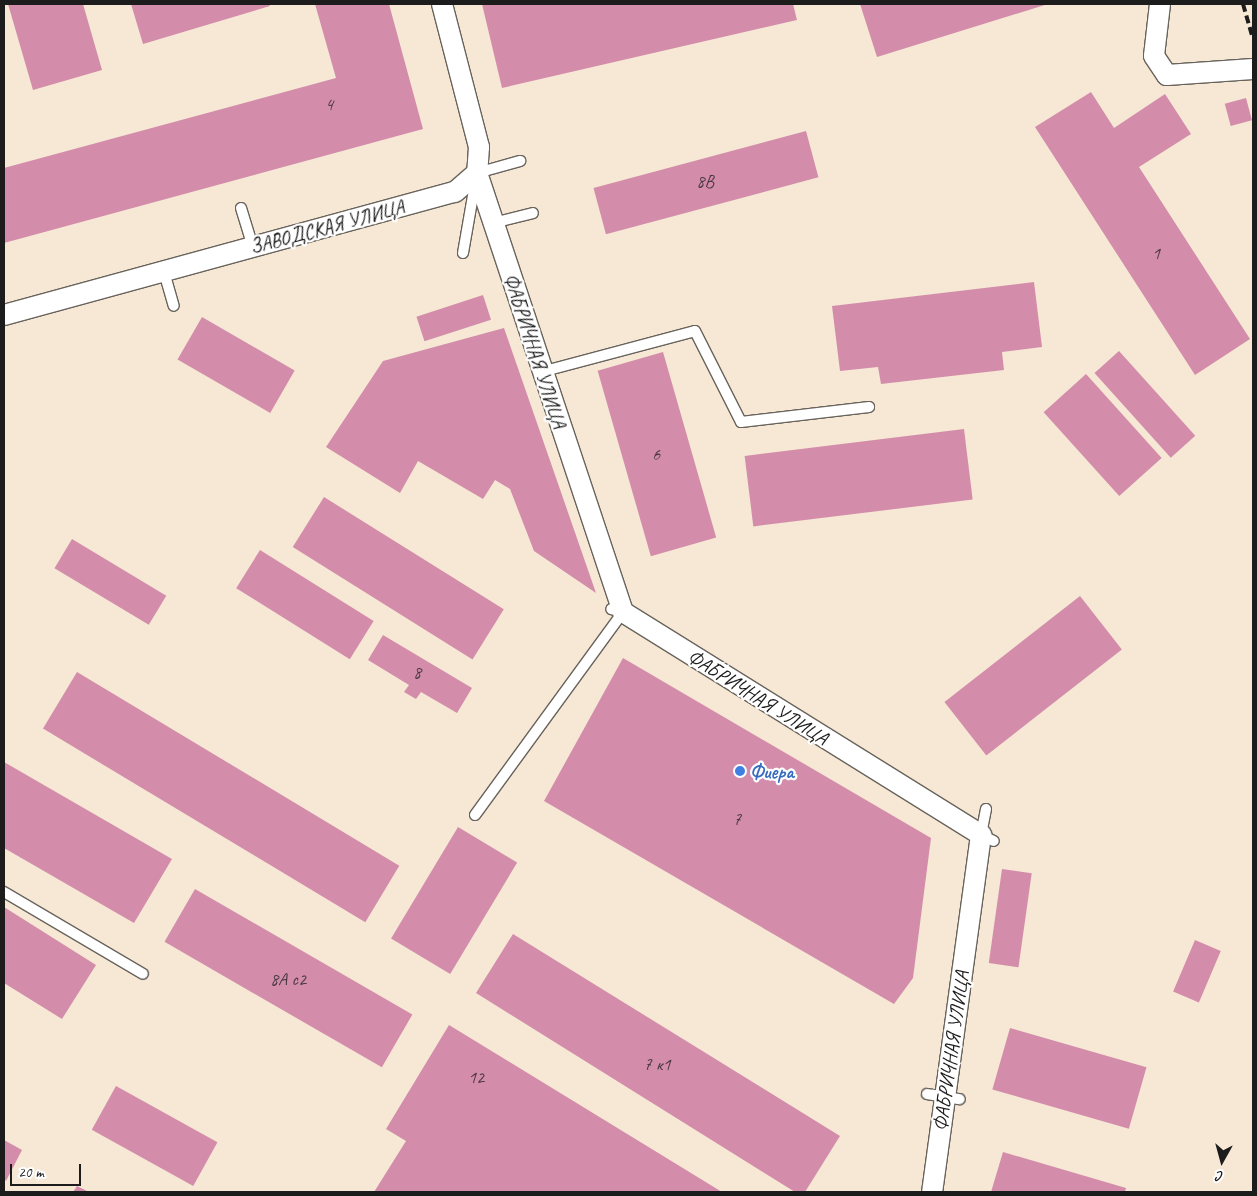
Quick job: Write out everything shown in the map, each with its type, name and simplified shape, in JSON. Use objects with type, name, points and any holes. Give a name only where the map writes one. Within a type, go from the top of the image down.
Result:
[{"type":"street","points":[[442,4],[479,147],[477,173]]},
{"type":"street","points":[[1160,4],[1154,56],[1166,75],[1253,68]]},
{"type":"street","name":"ФАБРИЧНАЯ УЛИЦА","points":[[477,173],[617,611],[987,838],[944,1096],[932,1192]]},
{"type":"street","name":"ЗАВОДСКАЯ УЛИЦА","points":[[4,316],[455,192],[477,173]]},
{"type":"lane","points":[[463,253],[477,173],[520,161]]},
{"type":"lane","points":[[241,208],[253,247]]},
{"type":"lane","points":[[493,223],[533,213]]},
{"type":"lane","points":[[164,272],[174,306]]},
{"type":"lane","points":[[541,372],[695,331],[741,422],[869,407]]},
{"type":"lane","points":[[475,815],[617,611]]},
{"type":"lane","points":[[986,809],[987,838]]},
{"type":"lane","points":[[4,892],[143,974]]},
{"type":"building","points":[[8,4],[83,4],[102,70],[33,90]]},
{"type":"building","points":[[131,4],[269,4],[270,6],[143,44]]},
{"type":"building","points":[[315,4],[389,4],[423,129],[4,243],[4,168],[336,78]]},
{"type":"building","points":[[482,4],[793,4],[797,20],[502,88]]},
{"type":"building","points":[[860,4],[1048,4],[877,57]]},
{"type":"building","points":[[1091,92],[1114,128],[1165,94],[1191,134],[1139,167],[1250,339],[1195,375],[1035,127]]},
{"type":"building","points":[[1246,98],[1252,120],[1231,126],[1225,104]]},
{"type":"building","points":[[806,131],[818,177],[606,234],[593,188]]},
{"type":"building","points":[[1034,282],[1042,347],[1002,352],[1004,370],[881,384],[878,367],[840,371],[832,306]]},
{"type":"building","points":[[483,295],[491,320],[424,341],[416,317]]},
{"type":"building","points":[[202,317],[295,370],[270,413],[178,359]]},
{"type":"building","points":[[504,328],[596,593],[534,551],[510,489],[495,480],[483,499],[418,461],[400,493],[326,447],[383,361]]},
{"type":"building","points":[[1119,351],[1195,436],[1171,458],[1094,373]]},
{"type":"building","points":[[663,352],[716,538],[651,556],[598,371]]},
{"type":"building","points":[[1086,374],[1162,458],[1119,496],[1044,412]]},
{"type":"building","points":[[964,429],[973,499],[753,526],[745,456]]},
{"type":"building","points":[[324,497],[504,609],[473,659],[293,547]]},
{"type":"building","points":[[72,539],[166,596],[149,625],[54,568]]},
{"type":"building","points":[[260,550],[374,621],[350,659],[236,588]]},
{"type":"building","points":[[1080,596],[1122,650],[986,755],[944,702]]},
{"type":"building","points":[[383,635],[472,688],[457,713],[421,692],[416,699],[404,692],[409,685],[368,660]]},
{"type":"building","points":[[623,658],[931,838],[913,978],[894,1004],[544,801]]},
{"type":"building","points":[[77,672],[399,866],[365,922],[43,729]]},
{"type":"building","points":[[4,762],[172,859],[134,923],[4,848]]},
{"type":"building","points":[[458,827],[517,863],[450,974],[391,938]]},
{"type":"building","points":[[1002,869],[1032,873],[1018,967],[989,963]]},
{"type":"building","points":[[195,889],[412,1014],[382,1067],[164,942]]},
{"type":"building","points":[[4,907],[96,965],[62,1019],[4,983]]},
{"type":"building","points":[[513,934],[840,1136],[805,1192],[795,1192],[476,993]]},
{"type":"building","points":[[1195,940],[1221,951],[1199,1002],[1173,992]]},
{"type":"building","points":[[449,1025],[722,1192],[374,1192],[406,1141],[386,1129]]},
{"type":"building","points":[[1010,1028],[1146,1067],[1129,1129],[992,1090]]},
{"type":"building","points":[[116,1086],[217,1142],[193,1186],[92,1130]]},
{"type":"building","points":[[4,1140],[22,1150],[6,1181],[4,1179]]},
{"type":"building","points":[[1003,1152],[1126,1188],[1125,1192],[991,1192]]},
{"type":"building","points":[[77,1186],[89,1192],[73,1192]]},
{"type":"railway","points":[[1243,4],[1253,39]]},
{"type":"place","name":"Фиера","points":[[740,771]]}]
